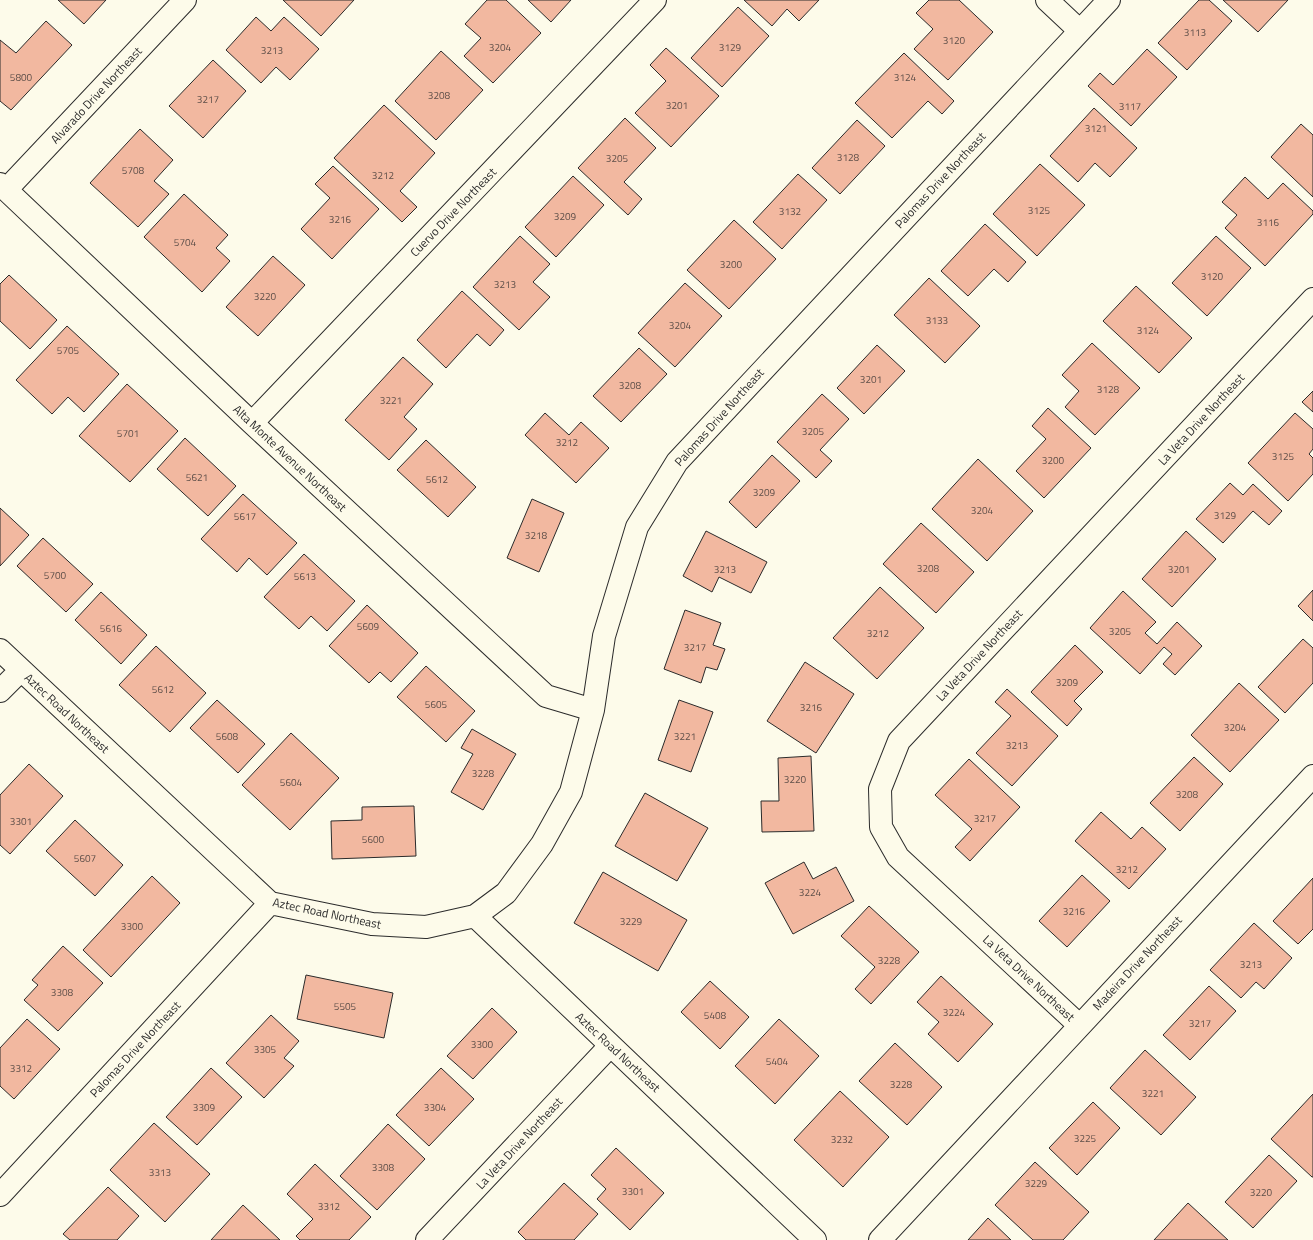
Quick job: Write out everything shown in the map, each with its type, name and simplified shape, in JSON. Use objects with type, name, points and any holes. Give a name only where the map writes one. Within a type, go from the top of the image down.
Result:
[{"type":"street","name":"Alvarado Drive Northeast","points":[[3,187],[185,0]]},
{"type":"street","name":"Cuervo Drive Northeast","points":[[252,423],[655,0]]},
{"type":"street","points":[[1047,0],[1080,31]]},
{"type":"street","name":"Palomas Drive Northeast","points":[[475,916],[506,892],[542,844],[571,792],[593,710],[604,636],[637,527],[677,462],[1109,0]]},
{"type":"street","name":"Alta Monte Avenue Northeast","points":[[3,187],[252,423],[546,696],[593,710]]},
{"type":"street","name":"La Veta Drive Northeast","points":[[1078,1025],[898,857],[881,827],[880,789],[899,741],[1313,299]]},
{"type":"street","name":"Aztec Road Northeast","points":[[0,650],[270,903],[372,924],[426,927],[475,916],[815,1240]]},
{"type":"street","points":[[0,691],[21,670]]},
{"type":"street","name":"Madeira Drive Northeast","points":[[880,1240],[1078,1025],[1313,776]]},
{"type":"street","name":"Palomas Drive Northeast","points":[[0,1195],[270,903]]},
{"type":"street","name":"La Veta Drive Northeast","points":[[427,1240],[610,1046]]},
{"type":"building","points":[[58,0],[106,0],[84,24]]},
{"type":"building","points":[[283,0],[354,0],[321,36]]},
{"type":"building","points":[[487,0],[506,0],[541,33],[493,83],[464,56],[481,38],[465,24]]},
{"type":"building","points":[[528,0],[571,0],[551,22]]},
{"type":"building","points":[[744,0],[819,0],[799,21],[787,9],[772,26]]},
{"type":"building","points":[[929,0],[959,0],[993,32],[948,80],[914,49],[933,29],[916,13]]},
{"type":"building","points":[[1199,0],[1209,0],[1232,21],[1187,70],[1158,43]]},
{"type":"building","points":[[1223,0],[1288,0],[1258,32]]},
{"type":"building","points":[[738,7],[769,36],[722,87],[691,58]]},
{"type":"building","points":[[256,17],[271,31],[284,17],[319,49],[290,80],[276,67],[261,83],[226,50]]},
{"type":"building","points":[[46,21],[72,45],[11,110],[0,101],[0,40],[16,53]]},
{"type":"building","points":[[666,48],[719,96],[671,147],[635,113],[666,81],[650,65]]},
{"type":"building","points":[[1147,49],[1177,77],[1131,126],[1088,86],[1100,73],[1113,85]]},
{"type":"building","points":[[441,51],[483,90],[436,140],[395,101]]},
{"type":"building","points":[[904,53],[954,101],[942,114],[928,101],[892,138],[855,103]]},
{"type":"building","points":[[213,60],[246,91],[203,138],[169,106]]},
{"type":"building","points":[[384,105],[435,153],[400,191],[417,207],[402,222],[334,158]]},
{"type":"building","points":[[1094,108],[1137,148],[1110,177],[1095,163],[1078,182],[1050,156]]},
{"type":"building","points":[[625,118],[656,148],[624,182],[642,199],[628,215],[578,168]]},
{"type":"building","points":[[857,120],[885,146],[840,194],[812,168]]},
{"type":"building","points":[[1301,124],[1313,135],[1313,197],[1271,157]]},
{"type":"building","points":[[140,129],[173,160],[154,181],[169,194],[138,227],[90,183]]},
{"type":"building","points":[[1040,164],[1085,205],[1037,256],[993,214]]},
{"type":"building","points":[[333,166],[379,209],[332,259],[301,229],[330,198],[315,184]]},
{"type":"building","points":[[798,174],[827,200],[782,249],[753,222]]},
{"type":"building","points":[[573,176],[604,205],[556,257],[525,227]]},
{"type":"building","points":[[1245,177],[1268,199],[1283,183],[1313,211],[1313,214],[1265,266],[1225,228],[1237,215],[1222,202]]},
{"type":"building","points":[[184,194],[228,235],[216,248],[230,261],[202,292],[144,237]]},
{"type":"building","points":[[734,220],[776,259],[729,309],[687,270]]},
{"type":"building","points":[[985,224],[1026,262],[1008,282],[994,269],[968,296],[941,271]]},
{"type":"building","points":[[520,236],[550,264],[533,282],[550,297],[519,330],[473,287]]},
{"type":"building","points":[[1216,236],[1251,268],[1207,316],[1172,283]]},
{"type":"building","points":[[273,256],[305,285],[258,336],[226,307]]},
{"type":"building","points":[[9,275],[57,320],[30,349],[0,321],[0,284]]},
{"type":"building","points":[[929,278],[980,326],[945,363],[894,315]]},
{"type":"building","points":[[685,283],[722,316],[675,367],[638,333]]},
{"type":"building","points":[[1136,286],[1192,338],[1159,373],[1103,321]]},
{"type":"building","points":[[462,291],[504,330],[490,346],[477,334],[446,368],[417,340]]},
{"type":"building","points":[[67,326],[119,374],[84,412],[68,397],[52,414],[16,380]]},
{"type":"building","points":[[1092,343],[1140,388],[1095,435],[1065,407],[1079,391],[1062,375]]},
{"type":"building","points":[[877,345],[905,371],[864,414],[837,388]]},
{"type":"building","points":[[639,348],[667,374],[621,422],[593,396]]},
{"type":"building","points":[[403,357],[433,384],[404,417],[417,429],[389,460],[345,420]]},
{"type":"building","points":[[127,384],[178,431],[130,482],[79,436]]},
{"type":"building","points":[[1313,391],[1313,412],[1302,402]]},
{"type":"building","points":[[822,394],[849,419],[820,450],[832,461],[816,478],[777,442]]},
{"type":"building","points":[[1048,408],[1091,448],[1044,498],[1016,471],[1046,439],[1032,426]]},
{"type":"building","points":[[545,413],[569,435],[581,422],[609,448],[576,483],[525,435]]},
{"type":"building","points":[[1295,413],[1313,429],[1313,449],[1309,454],[1313,458],[1313,474],[1288,501],[1248,463]]},
{"type":"building","points":[[185,438],[236,486],[208,516],[157,469]]},
{"type":"building","points":[[426,440],[476,487],[448,517],[397,470]]},
{"type":"building","points":[[772,455],[800,481],[756,528],[729,502]]},
{"type":"building","points":[[978,459],[1033,511],[987,561],[932,509]]},
{"type":"building","points":[[1230,483],[1243,495],[1253,484],[1282,511],[1269,525],[1253,511],[1223,543],[1196,519]]},
{"type":"building","points":[[243,494],[297,543],[267,575],[249,558],[237,572],[201,539]]},
{"type":"building","points":[[532,499],[564,513],[539,572],[507,558]]},
{"type":"building","points":[[0,508],[29,535],[0,566]]},
{"type":"building","points":[[921,523],[974,572],[936,613],[883,564]]},
{"type":"building","points":[[706,531],[767,562],[751,593],[719,577],[712,592],[683,576]]},
{"type":"building","points":[[1186,531],[1216,559],[1172,607],[1142,579]]},
{"type":"building","points":[[43,538],[93,584],[66,612],[17,566]]},
{"type":"building","points":[[304,554],[355,601],[327,631],[311,616],[299,629],[264,597]]},
{"type":"building","points":[[880,587],[924,628],[877,679],[833,638]]},
{"type":"building","points":[[1313,590],[1313,621],[1298,606]]},
{"type":"building","points":[[1123,591],[1156,622],[1145,633],[1157,644],[1177,622],[1202,646],[1175,675],[1163,664],[1172,654],[1164,647],[1140,674],[1090,628]]},
{"type":"building","points":[[101,592],[147,635],[121,664],[75,620]]},
{"type":"building","points":[[367,605],[418,653],[391,682],[380,672],[369,683],[329,646]]},
{"type":"building","points":[[685,610],[721,623],[713,645],[725,649],[717,670],[706,667],[701,683],[664,669]]},
{"type":"building","points":[[1303,639],[1313,648],[1313,683],[1285,713],[1258,687]]},
{"type":"building","points":[[1075,645],[1103,672],[1074,701],[1082,709],[1067,726],[1031,692]]},
{"type":"building","points":[[156,646],[206,693],[170,732],[119,685]]},
{"type":"building","points":[[805,662],[854,694],[816,753],[767,721]]},
{"type":"building","points":[[426,666],[475,711],[446,742],[397,697]]},
{"type":"building","points":[[1239,683],[1279,720],[1230,772],[1191,735]]},
{"type":"building","points":[[1007,689],[1058,736],[1012,786],[976,753],[1011,716],[995,702]]},
{"type":"building","points":[[217,700],[265,744],[238,773],[190,728]]},
{"type":"building","points":[[679,700],[713,712],[691,772],[658,760]]},
{"type":"building","points":[[472,729],[516,754],[483,810],[451,792],[473,754],[461,748]]},
{"type":"building","points":[[291,733],[339,778],[290,830],[242,785]]},
{"type":"building","points":[[811,756],[814,831],[762,832],[761,801],[779,801],[778,758]]},
{"type":"building","points":[[1194,757],[1223,784],[1180,831],[1150,803]]},
{"type":"building","points":[[969,759],[1020,807],[970,861],[955,847],[972,829],[935,795]]},
{"type":"building","points":[[29,764],[63,796],[10,854],[0,845],[0,795]]},
{"type":"building","points":[[645,793],[708,828],[677,881],[615,846]]},
{"type":"building","points":[[414,806],[416,856],[332,859],[331,821],[362,820],[362,807]]},
{"type":"building","points":[[1101,812],[1131,839],[1142,827],[1166,849],[1129,889],[1075,841]]},
{"type":"building","points":[[75,820],[123,865],[95,896],[46,851]]},
{"type":"building","points":[[804,862],[813,879],[836,867],[854,901],[793,934],[765,883]]},
{"type":"building","points":[[603,872],[687,920],[658,971],[574,923]]},
{"type":"building","points":[[1082,875],[1110,901],[1067,947],[1039,921]]},
{"type":"building","points":[[152,876],[180,903],[111,977],[83,950]]},
{"type":"building","points":[[1313,878],[1313,929],[1298,944],[1273,921]]},
{"type":"building","points":[[869,906],[919,952],[871,1004],[855,989],[875,967],[841,936]]},
{"type":"building","points":[[1254,923],[1292,958],[1264,989],[1256,982],[1241,998],[1210,970]]},
{"type":"building","points":[[63,946],[103,983],[58,1031],[24,1000],[38,985],[32,980]]},
{"type":"building","points":[[306,975],[393,993],[384,1038],[297,1019]]},
{"type":"building","points":[[941,976],[993,1024],[958,1062],[928,1034],[939,1022],[917,1002]]},
{"type":"building","points":[[710,981],[749,1017],[720,1049],[681,1012]]},
{"type":"building","points":[[1209,986],[1236,1011],[1190,1060],[1163,1035]]},
{"type":"building","points":[[492,1008],[517,1032],[473,1079],[447,1056]]},
{"type":"building","points":[[271,1015],[299,1041],[284,1058],[294,1066],[264,1098],[226,1063]]},
{"type":"building","points":[[27,1019],[60,1049],[14,1099],[0,1086],[0,1048]]},
{"type":"building","points":[[779,1019],[819,1056],[775,1104],[735,1066]]},
{"type":"building","points":[[895,1043],[942,1087],[907,1125],[859,1081]]},
{"type":"building","points":[[1145,1050],[1196,1097],[1161,1135],[1110,1088]]},
{"type":"building","points":[[211,1068],[242,1097],[197,1145],[166,1117]]},
{"type":"building","points":[[441,1068],[474,1099],[429,1146],[396,1115]]},
{"type":"building","points":[[840,1091],[889,1137],[843,1187],[794,1140]]},
{"type":"building","points":[[1313,1094],[1313,1177],[1312,1177],[1271,1139]]},
{"type":"building","points":[[1093,1102],[1120,1128],[1077,1175],[1049,1148]]},
{"type":"building","points":[[154,1123],[210,1174],[165,1222],[110,1170]]},
{"type":"building","points":[[388,1124],[425,1159],[377,1210],[340,1176]]},
{"type":"building","points":[[616,1148],[664,1193],[630,1230],[597,1199],[606,1189],[591,1175]]},
{"type":"building","points":[[1269,1155],[1297,1181],[1253,1228],[1225,1202]]},
{"type":"building","points":[[1035,1162],[1089,1212],[1063,1240],[1033,1240],[995,1205]]},
{"type":"building","points":[[315,1164],[371,1217],[349,1240],[300,1240],[296,1236],[313,1219],[287,1194]]},
{"type":"building","points":[[564,1183],[598,1214],[574,1240],[526,1240],[518,1232]]},
{"type":"building","points":[[108,1187],[139,1216],[117,1240],[70,1240],[63,1234]]},
{"type":"building","points":[[1188,1203],[1228,1240],[1154,1240]]},
{"type":"building","points":[[243,1205],[280,1240],[211,1240]]},
{"type":"building","points":[[988,1218],[1011,1240],[968,1240]]}]
